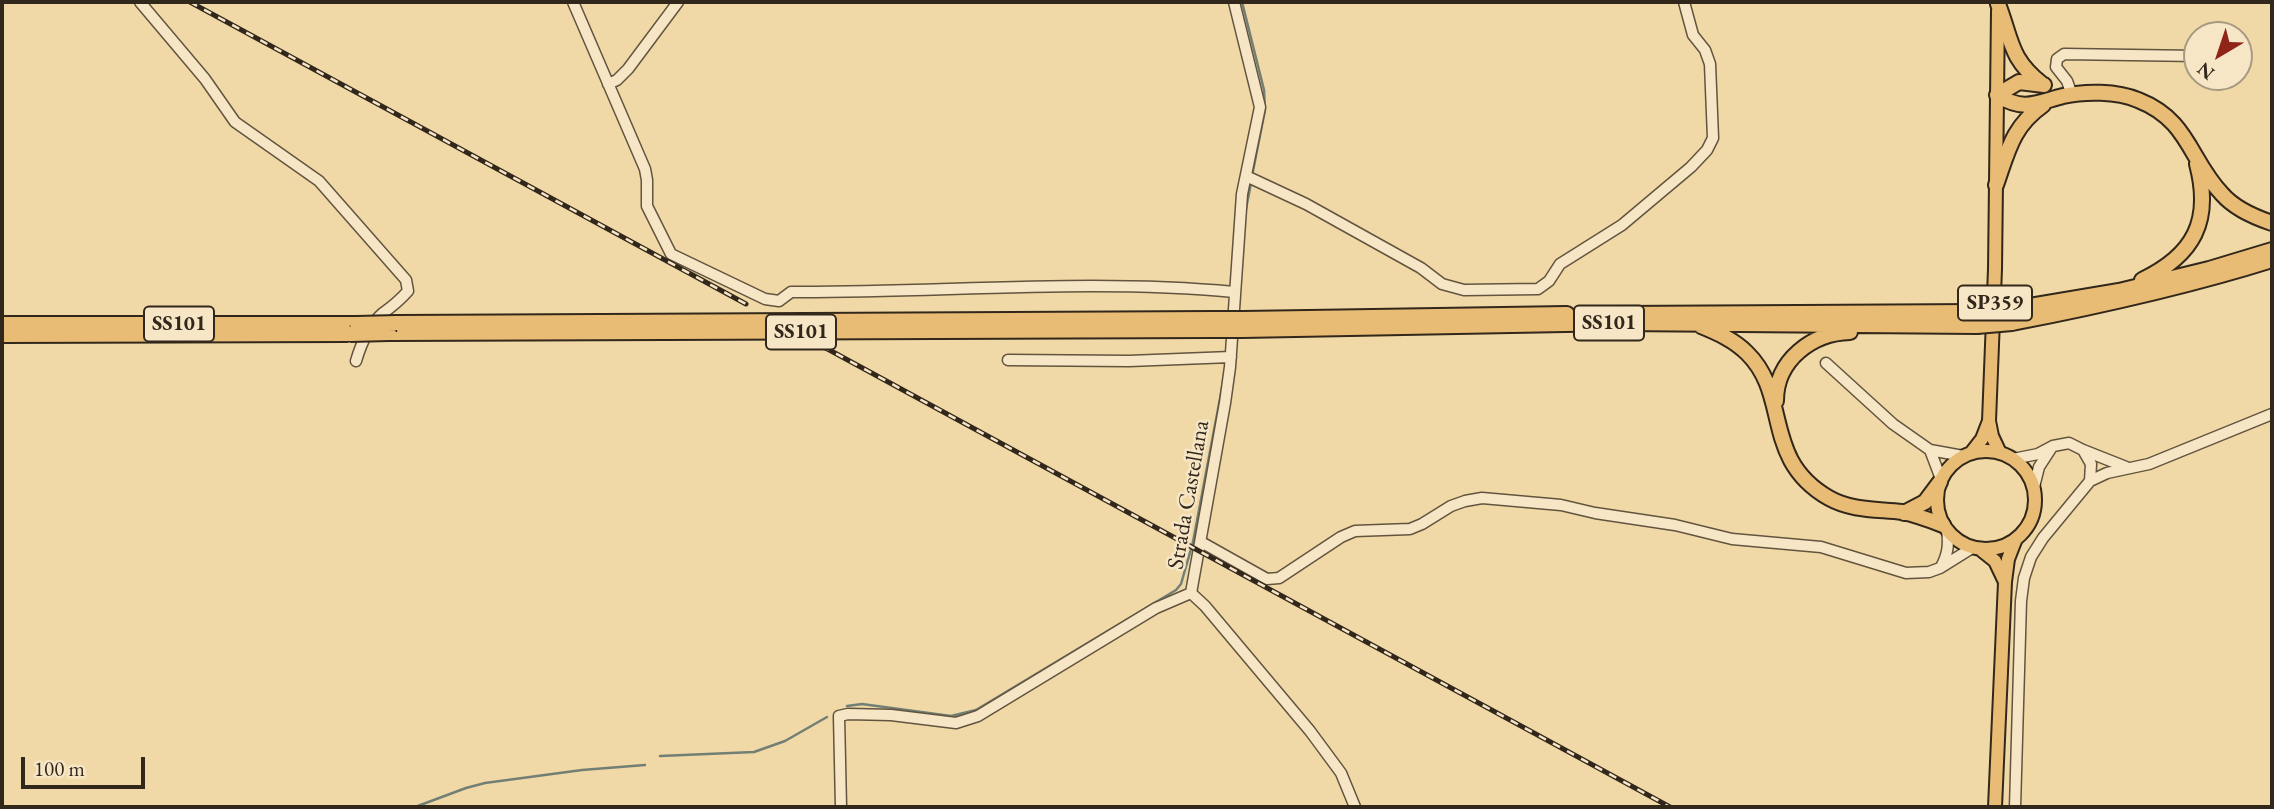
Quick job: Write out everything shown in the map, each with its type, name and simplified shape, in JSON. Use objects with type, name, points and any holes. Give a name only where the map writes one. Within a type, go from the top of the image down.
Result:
[{"type":"highway","points":[[1998,3],[2011,46],[2019,62],[2044,85]]},
{"type":"highway","points":[[1997,94],[2019,82],[2044,85],[2068,95]]},
{"type":"highway","points":[[1997,94],[2016,105],[2047,102],[2068,95],[2118,95],[2136,99],[2169,118],[2182,131],[2222,194],[2244,212],[2272,223]]},
{"type":"highway","points":[[1996,185],[2011,139],[2029,115],[2047,102]]},
{"type":"highway","points":[[2123,290],[2150,277],[2179,258],[2198,229],[2203,208],[2201,179],[2194,153]]},
{"type":"highway","name":"SS101","points":[[2012,316],[2209,269],[2272,250]]},
{"type":"highway","name":"SS101","points":[[1243,324],[1905,325],[2012,316],[2125,301],[2272,260]]},
{"type":"highway","name":"SS101","points":[[2,335],[393,328],[1213,325],[1725,312],[1977,319]]},
{"type":"highway","points":[[1693,323],[1731,340],[1748,354],[1769,387],[1776,420],[1790,462],[1805,479],[1829,498],[1850,507],[1904,513],[1945,528]]},
{"type":"highway","name":"SS101","points":[[2,324],[353,329]]},
{"type":"highway","points":[[1776,420],[1776,391],[1783,370],[1804,347],[1836,333],[1874,332],[1905,325]]},
{"type":"highway","points":[[1904,513],[1925,502],[1940,480]]},
{"type":"main road","name":"SP359","points":[[1998,3],[1994,348],[1989,421],[2000,453]]},
{"type":"main road","name":"SP359","points":[[1967,455],[1982,439],[1989,421]]},
{"type":"main road","points":[[1976,548],[2004,546],[2015,541],[2024,532],[2034,511],[2034,487],[2029,476],[2013,459],[2000,453],[1986,451],[1967,455],[1947,470],[1940,480],[1937,509],[1945,528],[1961,543],[1976,548],[1995,561],[2005,582]]},
{"type":"main road","points":[[1995,807],[2005,582],[2008,559],[2015,541]]},
{"type":"street","points":[[140,2],[205,79],[235,122],[318,181],[406,281],[408,290],[399,302],[381,315],[362,342],[356,361]]},
{"type":"street","points":[[573,2],[645,169],[648,206],[671,254],[765,299],[779,301],[791,292],[1005,287],[1119,286],[1234,292]]},
{"type":"street","points":[[608,85],[628,69],[678,2]]},
{"type":"street","name":"Strada Castellana","points":[[1234,2],[1260,107],[1252,177],[1242,194],[1231,356],[1225,403],[1191,593],[1205,606],[1310,731],[1341,773],[1355,807]]},
{"type":"street","points":[[1252,177],[1421,268],[1442,284],[1464,290],[1538,289],[1549,281],[1560,264],[1622,225],[1691,167],[1707,150],[1713,138],[1710,64],[1705,50],[1693,35],[1684,2]]},
{"type":"street","points":[[2068,95],[2067,81],[2056,67],[2057,59],[2064,54],[2183,56]]},
{"type":"street","points":[[1008,360],[1129,361],[1231,356]]},
{"type":"street","points":[[1826,363],[1893,424],[1930,450],[1967,455]]},
{"type":"street","points":[[2015,807],[2021,601],[2024,578],[2031,557],[2043,538],[2090,481],[2126,467],[2149,464],[2272,414]]},
{"type":"street","points":[[2013,459],[2069,443],[2126,467]]},
{"type":"street","points":[[2034,487],[2039,467],[2053,446]]},
{"type":"street","points":[[1930,450],[1940,480]]},
{"type":"street","points":[[2083,450],[2091,464],[2090,481]]},
{"type":"street","points":[[1201,542],[1267,579],[1279,578],[1341,537],[1355,531],[1410,529],[1465,500],[1490,498],[1561,505],[1675,525],[1732,539],[1821,547],[1906,573],[1929,572],[1976,548]]},
{"type":"street","points":[[1940,568],[1949,543],[1945,528]]},
{"type":"street","points":[[841,807],[839,716],[891,715],[956,723],[978,716],[1156,608],[1191,593]]},
{"type":"waterway","points":[[1242,2],[1264,90],[1265,110],[1252,176]]},
{"type":"waterway","points":[[1245,214],[1251,183]]},
{"type":"waterway","points":[[847,706],[862,704],[951,716],[976,710],[1176,590],[1181,584],[1193,542],[1225,372]]},
{"type":"waterway","points":[[660,756],[754,752],[785,741],[827,717]]},
{"type":"waterway","points":[[415,807],[485,783],[645,765]]},
{"type":"railway","points":[[190,2],[746,304]]},
{"type":"railway","points":[[822,346],[1670,807]]}]
